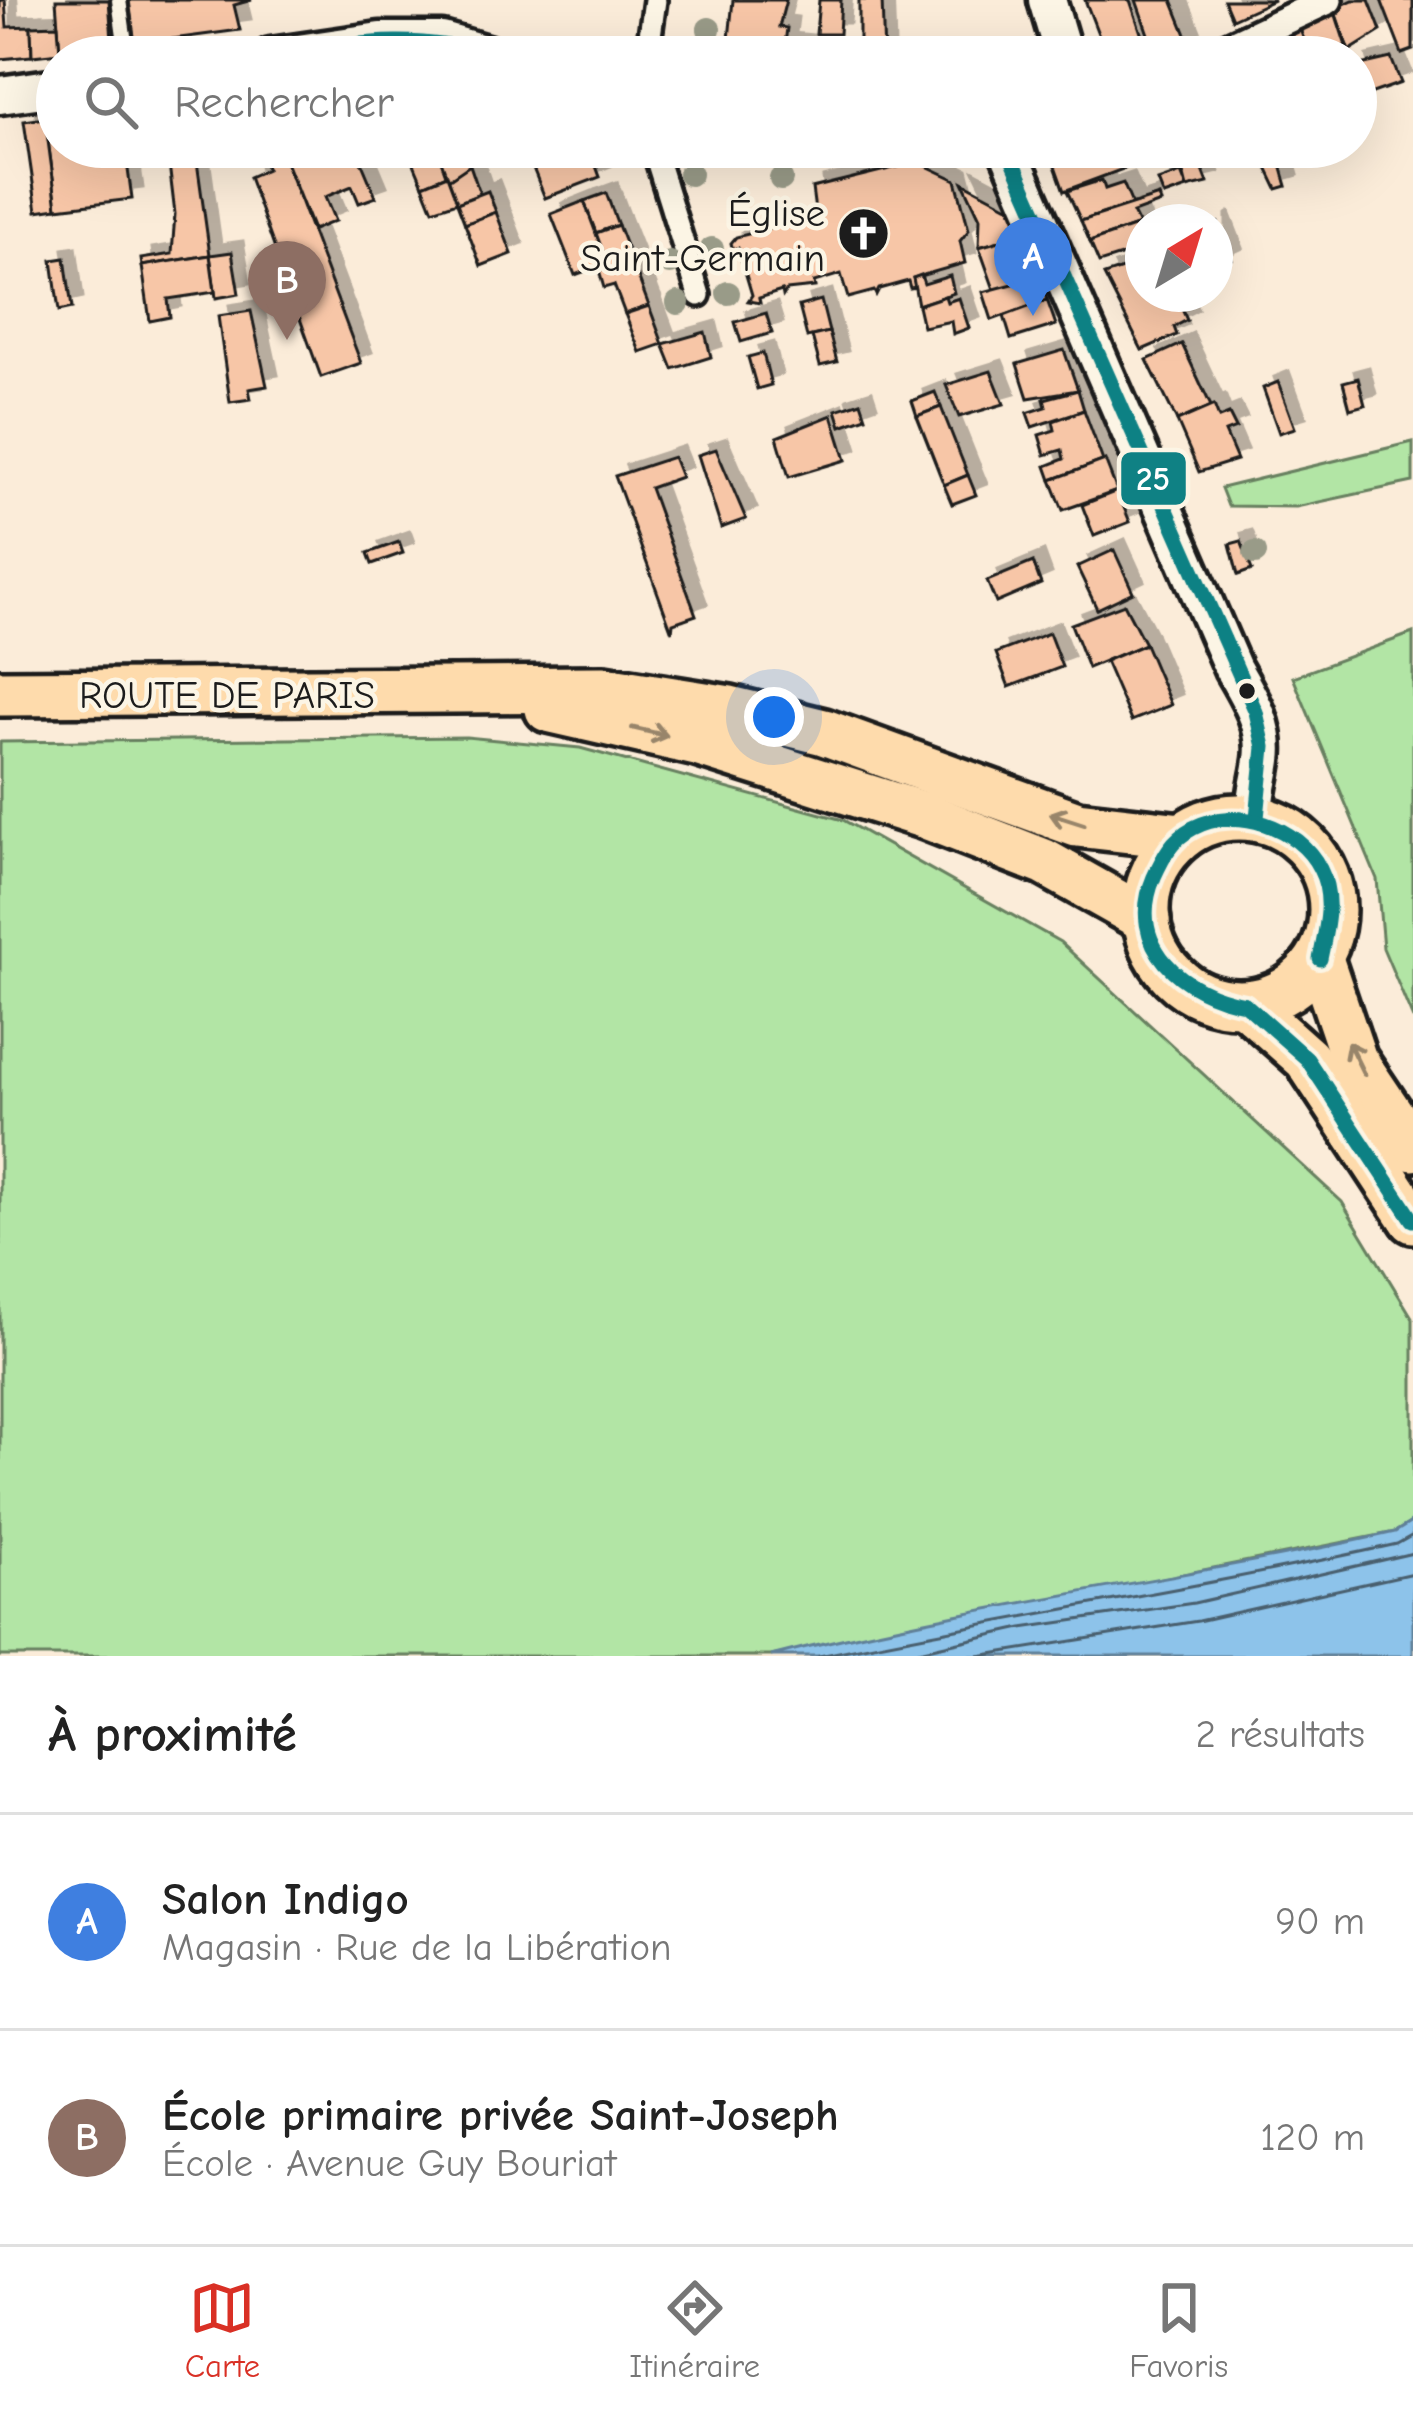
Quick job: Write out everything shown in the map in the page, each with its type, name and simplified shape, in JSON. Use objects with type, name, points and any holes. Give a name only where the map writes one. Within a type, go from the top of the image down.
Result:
[{"type":"main road","name":"ROUTE DE PARIS","points":[[0,694],[604,689],[730,709],[960,778],[1077,824],[1182,836]]},
{"type":"main road","name":"ROUTE DE PARIS","points":[[453,692],[697,743],[926,816],[1044,862],[1147,920]]},
{"type":"main road","points":[[1257,818],[1285,829],[1308,847],[1325,872],[1332,901],[1330,931],[1320,958],[1300,982],[1275,997],[1245,1004],[1215,1001],[1187,988],[1165,966],[1147,920],[1151,878],[1182,836],[1218,820],[1257,818]]},
{"type":"main road","points":[[1320,958],[1354,1060],[1413,1148]]},
{"type":"main road","points":[[1245,1004],[1307,1059],[1413,1220]]},
{"type":"street","points":[[650,36],[655,0]]},
{"type":"street","points":[[1047,0],[1058,36]]},
{"type":"street","points":[[1251,36],[1328,0]]},
{"type":"street","points":[[0,95],[36,90]]},
{"type":"street","points":[[659,168],[699,295]]},
{"type":"street","points":[[1016,168],[1184,560],[1258,712],[1264,757],[1254,797],[1257,818]]},
{"type":"lane","points":[[119,0],[124,36]]},
{"type":"green space","points":[[1413,442],[1413,482],[1296,507],[1228,506],[1221,488]]},
{"type":"green space","points":[[1413,633],[1413,1019],[1383,948],[1377,879],[1293,677]]},
{"type":"green space","points":[[466,737],[580,748],[843,820],[1060,942],[1342,1202],[1413,1319],[1413,1521],[1395,1532],[771,1656],[0,1656],[0,742]]},
{"type":"water","points":[[1413,1521],[1413,1656],[771,1656],[926,1621],[1317,1549],[1395,1532]]},
{"type":"building","points":[[0,0],[5,0],[7,27],[31,26],[32,56],[0,59]]},
{"type":"building","points":[[56,0],[109,0],[112,36],[59,36]]},
{"type":"building","points":[[129,0],[252,0],[234,5],[240,30],[134,36]]},
{"type":"building","points":[[733,0],[786,0],[779,27],[787,28],[786,36],[729,36]]},
{"type":"building","points":[[819,0],[841,0],[839,34],[816,34]]},
{"type":"building","points":[[859,0],[882,0],[883,36],[859,36]]},
{"type":"building","points":[[1085,0],[1130,0],[1142,36],[1099,36]]},
{"type":"building","points":[[1136,0],[1172,0],[1187,36],[1149,36]]},
{"type":"building","points":[[1224,0],[1274,0],[1232,19]]},
{"type":"building","points":[[1353,0],[1369,0],[1381,31],[1373,36],[1344,36],[1334,9]]},
{"type":"building","points":[[1381,0],[1413,0],[1413,50],[1402,54]]},
{"type":"building","points":[[1334,9],[1343,36],[1302,36],[1298,25]]},
{"type":"building","points":[[58,25],[59,36],[36,36],[36,56],[32,56],[31,26]]},
{"type":"building","points":[[1298,25],[1302,36],[1273,36]]},
{"type":"building","points":[[1391,58],[1401,83],[1377,91],[1377,61]]},
{"type":"building","points":[[36,119],[36,168],[52,168],[57,208],[37,211],[24,121]]},
{"type":"building","points":[[52,168],[128,168],[132,199],[57,208]]},
{"type":"building","points":[[170,168],[198,168],[210,255],[142,266],[141,259],[172,254],[175,214]]},
{"type":"building","points":[[288,168],[361,363],[321,377],[249,177],[267,169]]},
{"type":"building","points":[[288,168],[364,168],[376,197],[359,203],[352,186],[325,197],[335,221],[313,230]]},
{"type":"building","points":[[416,168],[444,168],[447,175],[423,185]]},
{"type":"building","points":[[444,168],[468,168],[466,173],[448,180]]},
{"type":"building","points":[[471,168],[480,194],[457,203],[448,180]]},
{"type":"building","points":[[533,168],[597,168],[600,177],[545,198]]},
{"type":"building","name":"Église Saint-Germain","points":[[894,168],[931,168],[956,180],[969,230],[960,241],[965,263],[913,278],[916,287],[910,288],[908,281],[879,289],[876,295],[874,291],[848,298],[841,274],[814,282],[815,287],[759,298],[760,303],[748,301],[752,295],[738,248],[733,250],[731,243],[736,237],[821,216],[815,211],[812,188]]},
{"type":"building","points":[[1056,168],[1126,168],[1064,191]]},
{"type":"building","points":[[1182,168],[1202,168],[1208,183],[1187,188]]},
{"type":"building","points":[[1267,168],[1282,168],[1287,186],[1277,189]]},
{"type":"building","points":[[1181,173],[1187,188],[1164,196],[1158,181]]},
{"type":"building","points":[[447,175],[457,202],[433,210],[423,185]]},
{"type":"building","points":[[1102,180],[1105,189],[1123,183],[1132,204],[1081,221],[1067,191]]},
{"type":"building","points":[[963,182],[1012,208],[1024,234],[979,247],[980,218]]},
{"type":"building","points":[[488,191],[496,212],[465,224],[457,203]]},
{"type":"building","points":[[606,193],[618,225],[596,233],[584,201]]},
{"type":"building","points":[[1159,196],[1161,203],[1158,204],[1134,204]]},
{"type":"building","points":[[584,201],[607,263],[575,275],[551,214]]},
{"type":"building","points":[[1125,207],[1125,230],[1090,242],[1081,221]]},
{"type":"building","points":[[496,212],[512,254],[481,266],[465,224]]},
{"type":"building","points":[[618,225],[634,266],[611,274],[596,233]]},
{"type":"building","points":[[1125,230],[1125,255],[1099,263],[1090,242]]},
{"type":"building","points":[[1024,234],[1039,277],[995,292],[979,247]]},
{"type":"building","points":[[232,252],[239,294],[216,298],[210,255]]},
{"type":"building","points":[[210,255],[215,292],[168,299],[170,317],[150,321],[142,266]]},
{"type":"building","points":[[65,258],[72,308],[59,311],[52,260]]},
{"type":"building","points":[[634,266],[649,306],[625,314],[614,285],[604,288],[599,271],[608,268],[611,274]]},
{"type":"building","points":[[1125,268],[1125,312],[1183,312],[1187,320],[1174,327],[1177,335],[1142,350],[1104,275]]},
{"type":"building","points":[[921,275],[924,284],[950,276],[954,293],[918,305],[913,278]]},
{"type":"building","points":[[1039,277],[1047,300],[992,320],[983,292]]},
{"type":"building","points":[[945,296],[947,302],[959,298],[969,328],[953,334],[951,321],[923,327],[918,305]]},
{"type":"building","points":[[821,300],[829,332],[807,337],[799,306]]},
{"type":"building","points":[[1047,300],[1056,325],[1011,339],[1004,316]]},
{"type":"building","points":[[649,306],[663,344],[640,352],[625,314]]},
{"type":"building","points":[[251,311],[267,386],[249,389],[251,399],[230,402],[218,316]]},
{"type":"building","points":[[766,313],[772,333],[741,342],[735,322]]},
{"type":"building","points":[[705,332],[711,357],[673,369],[663,344]]},
{"type":"building","points":[[829,332],[837,362],[820,366],[812,336]]},
{"type":"building","points":[[1182,344],[1211,406],[1177,421],[1147,360]]},
{"type":"building","points":[[1064,350],[1078,390],[1028,398],[1017,364]]},
{"type":"building","points":[[763,353],[771,385],[757,389],[748,357]]},
{"type":"building","points":[[991,371],[1004,404],[959,417],[946,385]]},
{"type":"building","points":[[1358,378],[1365,405],[1350,409],[1343,382]]},
{"type":"building","points":[[1278,382],[1295,428],[1279,433],[1263,388]]},
{"type":"building","points":[[1078,390],[1084,410],[1032,427],[1027,413],[1046,407],[1044,399]]},
{"type":"building","points":[[935,392],[941,407],[917,416],[912,401]]},
{"type":"building","points":[[861,402],[866,417],[841,426],[836,410]]},
{"type":"building","points":[[1214,405],[1219,418],[1229,414],[1236,428],[1225,432],[1237,460],[1199,472],[1177,421]]},
{"type":"building","points":[[941,407],[968,475],[944,485],[917,416]]},
{"type":"building","points":[[1084,410],[1103,461],[1051,480],[1046,466],[1064,459],[1062,450],[1045,455],[1039,435],[1055,430],[1053,421]]},
{"type":"building","points":[[832,415],[846,460],[789,477],[777,437]]},
{"type":"building","points":[[716,449],[746,519],[721,528],[698,455]]},
{"type":"building","points":[[673,457],[681,477],[650,488],[696,615],[673,623],[672,632],[615,476]]},
{"type":"building","points":[[1105,460],[1117,491],[1063,510],[1051,480]]},
{"type":"building","points":[[968,475],[976,495],[952,504],[944,485]]},
{"type":"building","points":[[1117,491],[1130,522],[1094,536],[1082,505]]},
{"type":"building","points":[[1241,541],[1252,570],[1238,575],[1230,544]]},
{"type":"building","points":[[399,542],[403,553],[372,564],[368,553]]},
{"type":"building","points":[[1114,550],[1133,592],[1097,609],[1077,567]]},
{"type":"building","points":[[1033,562],[1041,584],[996,603],[987,581]]},
{"type":"building","points":[[1124,604],[1145,644],[1088,668],[1071,624]]},
{"type":"building","points":[[1049,633],[1062,667],[1009,687],[996,653]]},
{"type":"building","points":[[1145,644],[1171,705],[1131,721],[1105,661]]},
{"type":"transit line","name":"25","points":[[1016,168],[1256,712],[1264,747],[1257,818]]},
{"type":"transit line","name":"25","points":[[1245,1004],[1222,999],[1181,978],[1165,963],[1147,925],[1154,877],[1186,832],[1210,821],[1246,820],[1297,841],[1325,880],[1328,914],[1320,959]]},
{"type":"transit line","name":"25","points":[[1245,1004],[1307,1059],[1413,1220]]},
{"type":"place","name":"Église Saint-Germain","points":[[864,234]]},
{"type":"place","name":"Salon Indigo","points":[[1033,316]]},
{"type":"place","name":"École primaire privée Saint-Joseph","points":[[287,340]]}]
